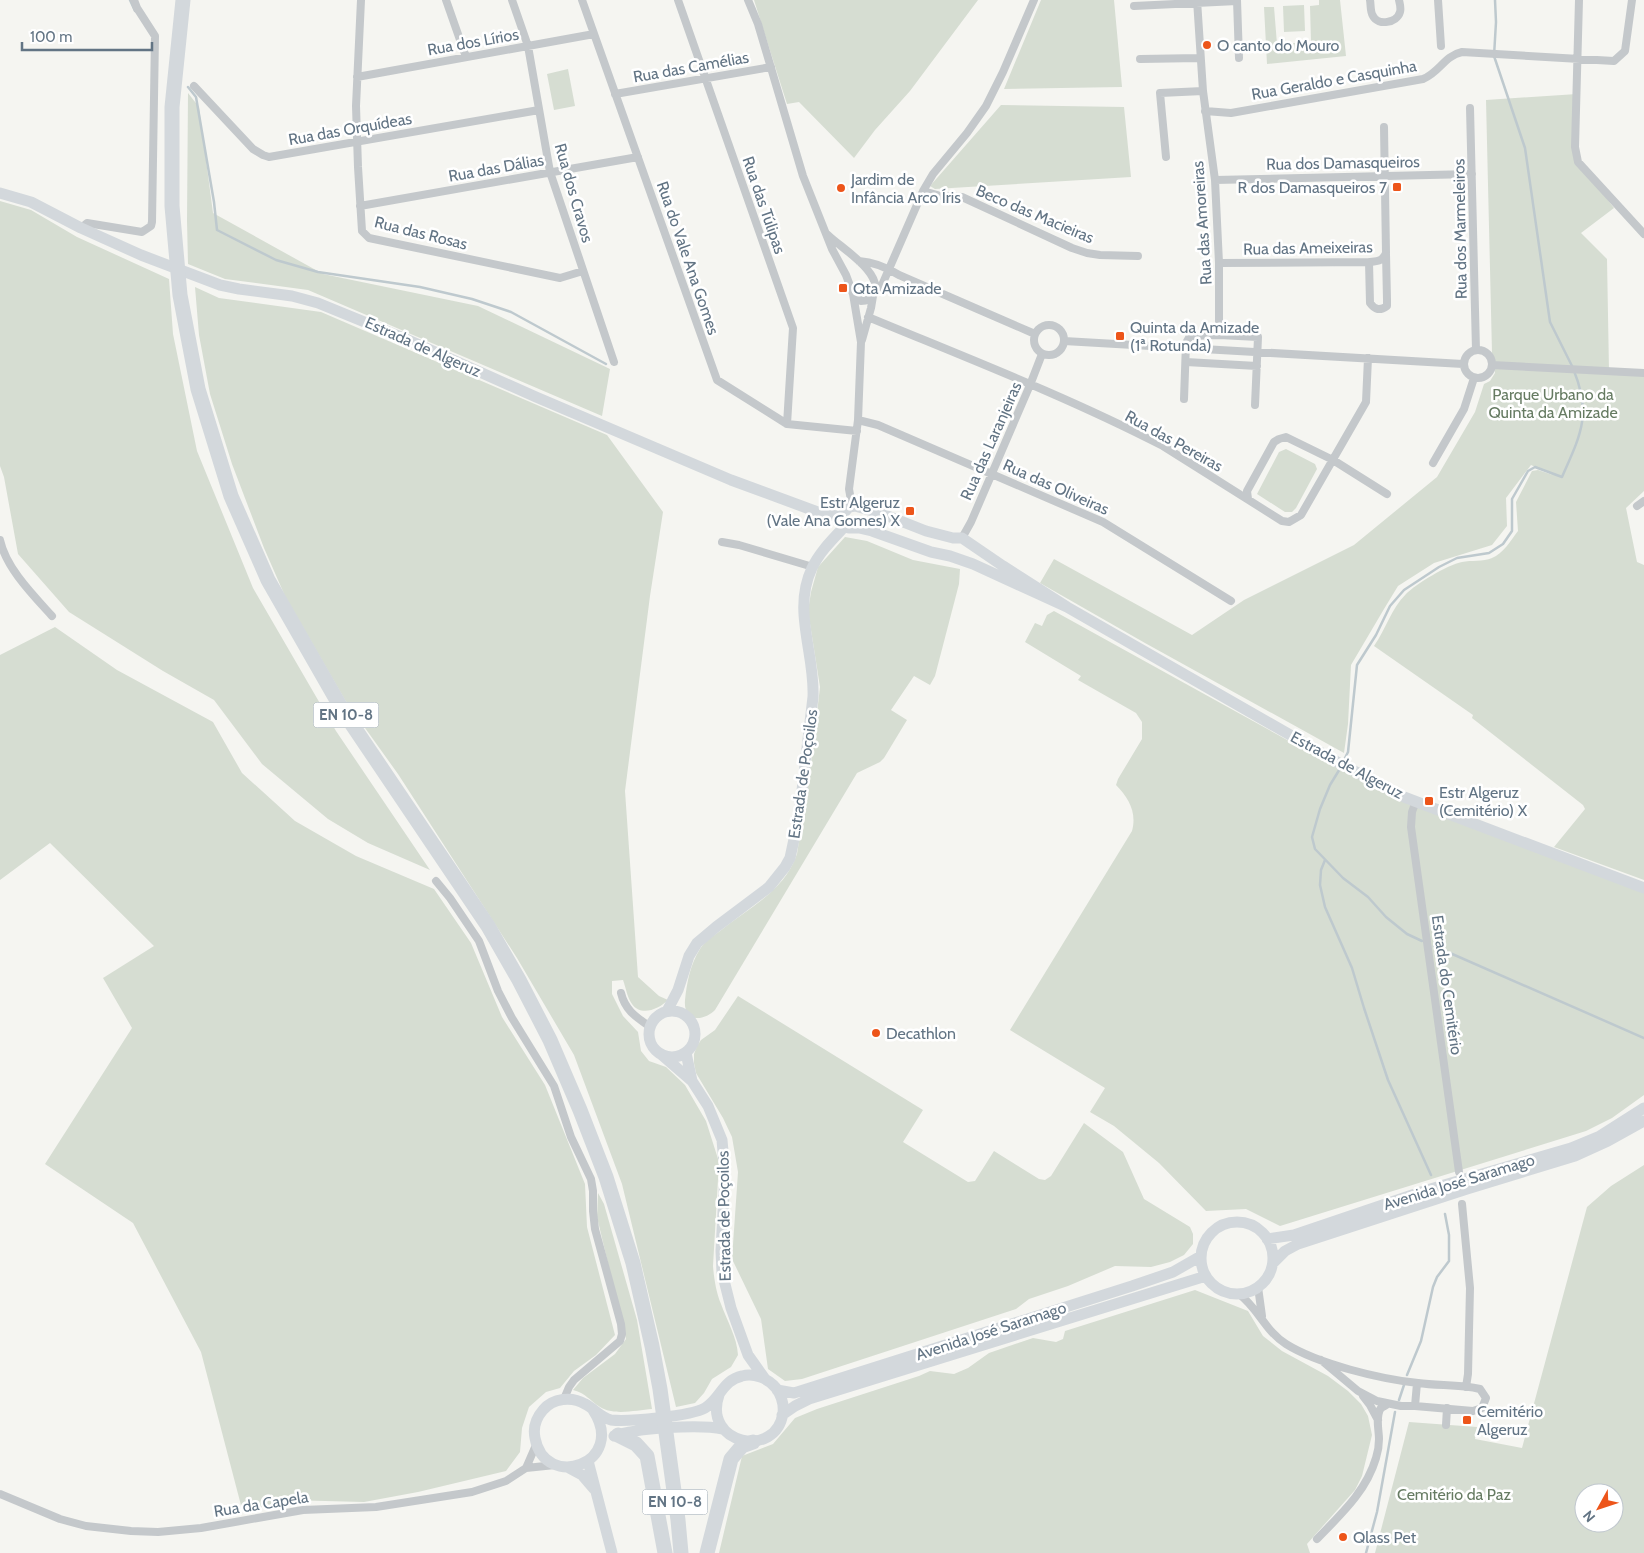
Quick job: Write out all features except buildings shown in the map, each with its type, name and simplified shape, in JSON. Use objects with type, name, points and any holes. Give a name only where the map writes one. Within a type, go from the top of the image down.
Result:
[{"type":"highway","name":"EN 10-8","points":[[183,0],[172,107],[172,206],[180,295],[198,389],[231,496],[268,580],[343,711],[488,926],[519,980],[550,1040],[580,1110],[606,1177],[632,1263],[652,1346],[660,1389],[678,1520],[680,1553]]},
{"type":"highway","points":[[618,1435],[636,1444],[647,1456],[665,1553]]},
{"type":"highway","points":[[707,1553],[731,1459],[742,1446],[753,1442]]},
{"type":"highway","name":"EN 10-8","points":[[668,1451],[670,1514],[674,1553]]},
{"type":"main road","name":"Estrada de Algeruz","points":[[0,193],[32,202],[82,228],[141,255],[220,285],[292,296],[318,303],[406,339],[731,480],[844,521],[853,528],[859,528],[973,564],[1067,607]]},
{"type":"main road","name":"Estrada de Algeruz","points":[[855,506],[880,513],[926,531],[960,538],[1067,607],[1342,765],[1398,794],[1644,888]]},
{"type":"main road","points":[[844,521],[846,509],[855,506],[866,515],[864,522],[859,528]]},
{"type":"main road","name":"Estrada de Poçoilos","points":[[777,1390],[765,1379],[748,1355],[731,1308],[722,1272],[725,1174],[722,1140],[708,1106],[692,1081],[657,1052],[648,1038],[649,1026],[656,1016],[667,1011],[678,990],[689,956],[697,943],[769,887],[790,858],[799,816],[814,685],[803,599],[813,567],[844,521]]},
{"type":"main road","points":[[960,538],[968,547],[966,555],[958,558],[952,557],[948,552],[948,544],[960,538]]},
{"type":"main road","name":"Estrada de Poçoilos","points":[[678,990],[681,1012],[688,1016],[695,1030],[694,1043],[686,1053],[692,1081]]},
{"type":"main road","points":[[667,1011],[681,1012]]},
{"type":"main road","points":[[662,1055],[677,1057],[686,1053]]},
{"type":"main road","name":"Avenida José Saramago","points":[[1267,1239],[1294,1235],[1427,1190],[1572,1148],[1600,1136],[1644,1108]]},
{"type":"main road","name":"Avenida José Saramago","points":[[1258,1287],[1268,1277],[1272,1263],[1285,1251],[1298,1244],[1575,1156],[1608,1141],[1644,1121]]},
{"type":"main road","points":[[1258,1287],[1249,1292],[1239,1294],[1229,1293],[1212,1284],[1202,1266],[1201,1256],[1210,1234],[1228,1223],[1239,1222],[1250,1225],[1260,1230],[1267,1239],[1271,1247],[1272,1263]]},
{"type":"main road","name":"Avenida José Saramago","points":[[777,1390],[794,1394],[1140,1284],[1173,1272],[1201,1256]]},
{"type":"main road","name":"Avenida José Saramago","points":[[782,1415],[809,1400],[1206,1276]]},
{"type":"main road","points":[[736,1378],[748,1355]]},
{"type":"main road","points":[[598,1495],[582,1476],[569,1468],[555,1465],[547,1460],[536,1445],[534,1435],[535,1424],[539,1415],[546,1407],[564,1399],[575,1400],[585,1404],[604,1418],[617,1421],[684,1414],[705,1408],[719,1395],[724,1386],[736,1378],[754,1375],[765,1379]]},
{"type":"main road","points":[[719,1395],[716,1412],[723,1429],[736,1439],[753,1442],[764,1439],[774,1431],[782,1415],[782,1402],[777,1390]]},
{"type":"main road","points":[[569,1468],[579,1466],[588,1461],[602,1441],[601,1425],[594,1410]]},
{"type":"main road","points":[[602,1441],[629,1431],[700,1426],[723,1429]]},
{"type":"main road","points":[[588,1461],[612,1553]]},
{"type":"street","points":[[82,228],[87,223],[142,232],[151,226],[152,222],[156,36],[137,8],[134,0]]},
{"type":"street","name":"Rua das Rosas","points":[[361,0],[357,77],[357,141],[362,231],[369,238],[560,278],[583,271]]},
{"type":"street","points":[[446,0],[466,57]]},
{"type":"street","name":"Rua dos Cravos","points":[[512,0],[528,46],[550,172],[614,362]]},
{"type":"street","name":"Rua do Vale Ana Gomes","points":[[582,0],[716,380],[787,424],[858,431]]},
{"type":"street","name":"Rua das Túlipas","points":[[678,0],[793,328],[787,424]]},
{"type":"street","points":[[748,0],[758,24],[803,176],[853,294],[861,342],[858,431],[850,489],[855,506]]},
{"type":"street","points":[[853,294],[861,301],[866,301],[882,285],[923,191],[933,174],[967,133],[986,106],[1034,0]]},
{"type":"street","points":[[1370,0],[1372,15],[1381,22],[1397,18],[1400,10],[1399,0]]},
{"type":"street","points":[[1438,0],[1441,46]]},
{"type":"street","points":[[1579,0],[1575,147],[1578,162],[1644,234]]},
{"type":"street","name":"Rua Geraldo e Casquinha","points":[[1205,111],[1231,113],[1423,79],[1433,75],[1452,54],[1462,52],[1614,61],[1622,55],[1627,46],[1632,0]]},
{"type":"street","points":[[1134,6],[1197,1],[1237,1],[1240,58]]},
{"type":"street","name":"Rua das Amoreiras","points":[[1197,1],[1205,111],[1215,180],[1219,263],[1219,335]]},
{"type":"street","name":"Rua dos Lírios","points":[[357,77],[594,34]]},
{"type":"street","points":[[1140,59],[1200,58]]},
{"type":"street","name":"Rua das Camélias","points":[[616,94],[771,67]]},
{"type":"street","name":"Rua das Orquídeas","points":[[194,86],[248,144],[263,155],[277,156],[539,110]]},
{"type":"street","points":[[1166,157],[1160,94],[1203,91]]},
{"type":"street","name":"Rua dos Marmeleiros","points":[[1470,108],[1476,350]]},
{"type":"street","name":"Rua das Ameixeiras","points":[[1219,263],[1368,262],[1380,261],[1384,258],[1386,253],[1384,127]]},
{"type":"street","name":"Rua das Dálias","points":[[360,206],[638,157]]},
{"type":"street","name":"Rua dos Damasqueiros","points":[[1215,180],[1472,174]]},
{"type":"street","name":"Beco das Macieiras","points":[[923,191],[941,196],[962,197],[1072,248],[1087,253],[1138,256]]},
{"type":"street","points":[[827,233],[869,269],[872,276],[875,288],[861,342]]},
{"type":"street","points":[[1368,262],[1370,303],[1378,310],[1383,309],[1387,306],[1388,300],[1386,253]]},
{"type":"street","points":[[846,275],[848,262],[858,260],[872,262],[1035,334]]},
{"type":"street","name":"Rua das Pereiras","points":[[868,317],[1030,385],[1164,446],[1282,521],[1289,522],[1301,515],[1366,402],[1368,358]]},
{"type":"street","points":[[1044,326],[1054,326],[1060,330],[1064,341],[1059,351],[1054,354],[1042,354],[1035,345],[1035,334],[1044,326]]},
{"type":"street","points":[[1184,399],[1187,339],[1190,336],[1258,337],[1255,405]]},
{"type":"street","points":[[1064,341],[1464,364]]},
{"type":"street","points":[[1476,350],[1488,355],[1492,365],[1487,375],[1482,378],[1474,378],[1467,374],[1464,364],[1468,354],[1476,350]]},
{"type":"street","name":"Rua das Laranjeiras","points":[[960,538],[971,522],[1042,354]]},
{"type":"street","points":[[1186,362],[1257,366]]},
{"type":"street","points":[[1492,365],[1644,373]]},
{"type":"street","points":[[1433,463],[1464,408],[1474,378]]},
{"type":"street","name":"Rua das Oliveiras","points":[[858,420],[878,425],[1103,522],[1231,601]]},
{"type":"street","points":[[1248,499],[1247,491],[1274,442],[1279,438],[1286,437],[1333,460],[1387,494]]},
{"type":"street","points":[[0,540],[8,559],[26,587],[52,616]]},
{"type":"street","points":[[722,542],[739,545],[813,567]]},
{"type":"street","name":"Estrada do Cemitério","points":[[1416,801],[1412,812],[1411,827],[1459,1172]]},
{"type":"street","points":[[436,881],[479,941],[498,991],[512,1018],[554,1086],[571,1137],[591,1179],[594,1191],[593,1212],[595,1229],[621,1324],[622,1334],[620,1342],[574,1380],[564,1399]]},
{"type":"street","points":[[621,993],[623,1002],[631,1013],[649,1026]]},
{"type":"street","points":[[1462,1204],[1470,1288],[1466,1387]]},
{"type":"street","points":[[1258,1287],[1262,1318]]},
{"type":"street","points":[[1239,1294],[1248,1300],[1279,1339],[1321,1360],[1392,1380],[1480,1389],[1486,1398],[1482,1408],[1473,1411],[1388,1404],[1358,1391]]},
{"type":"street","points":[[1321,1360],[1358,1391],[1370,1405],[1378,1421]]},
{"type":"street","points":[[1415,1406],[1417,1383]]},
{"type":"street","points":[[1317,1539],[1345,1510],[1363,1488],[1370,1475],[1379,1440],[1378,1421],[1381,1409],[1388,1404]]},
{"type":"street","points":[[1446,1425],[1447,1408]]},
{"type":"street","points":[[526,1468],[536,1445]]},
{"type":"street","name":"Rua da Capela","points":[[0,1494],[60,1519],[86,1526],[158,1532],[201,1528],[289,1512],[376,1507],[472,1492],[506,1481],[526,1468],[555,1465]]},
{"type":"green space","points":[[754,0],[978,0],[910,91],[875,130],[854,158],[799,102],[787,104]]},
{"type":"green space","points":[[1041,0],[1114,0],[1122,87],[1004,89]]},
{"type":"green space","points":[[1319,0],[1340,0],[1346,56],[1267,64],[1264,7],[1274,7],[1277,44],[1311,42],[1310,6],[1319,5]]},
{"type":"green space","points":[[1304,5],[1305,31],[1284,32],[1283,6]]},
{"type":"green space","points":[[568,69],[575,106],[554,110],[547,74]]},
{"type":"green space","points":[[188,93],[199,107],[213,213],[323,274],[478,306],[610,369],[602,416],[308,290],[225,279],[188,264]]},
{"type":"green space","name":"Parque Urbano da Quinta da Amizade","points":[[1577,94],[1578,161],[1614,208],[1581,233],[1607,259],[1609,371],[1644,373],[1644,491],[1626,508],[1637,562],[1644,565],[1644,880],[1554,847],[1585,809],[1583,805],[1472,718],[1473,715],[1374,646],[1396,606],[1417,585],[1432,575],[1456,564],[1488,559],[1496,556],[1503,550],[1518,531],[1516,502],[1532,471],[1538,470],[1553,475],[1531,465],[1506,498],[1507,526],[1492,545],[1434,563],[1398,586],[1351,665],[1348,724],[1344,753],[1040,583],[1054,559],[1192,635],[1244,600],[1354,545],[1437,477],[1475,412],[1484,384],[1490,381],[1495,373],[1492,353],[1486,100]]},
{"type":"green space","points":[[1001,105],[1124,107],[1131,177],[935,189],[930,186]]},
{"type":"green space","points":[[0,201],[31,210],[77,237],[169,279],[173,334],[197,451],[253,588],[336,731],[430,870],[368,843],[328,819],[262,764],[214,700],[163,671],[69,612],[18,554],[4,477],[0,466]]},
{"type":"green space","points":[[195,287],[219,298],[321,312],[607,435],[663,512],[650,596],[625,791],[638,977],[659,996],[668,1000],[655,1009],[640,1010],[630,1001],[623,980],[612,981],[612,994],[623,1016],[638,1032],[641,1051],[649,1061],[666,1067],[685,1085],[706,1121],[719,1162],[713,1271],[718,1295],[734,1335],[738,1355],[731,1367],[712,1379],[704,1393],[695,1403],[676,1407],[622,1184],[574,1055],[517,958],[398,774],[345,700],[285,596],[264,548],[232,464],[210,394],[199,335]]},
{"type":"green space","points":[[1286,449],[1315,464],[1317,469],[1292,512],[1285,512],[1257,494],[1279,452]]},
{"type":"green space","points":[[845,537],[867,541],[913,560],[960,569],[959,584],[935,676],[930,685],[914,676],[891,710],[907,720],[884,758],[880,762],[857,773],[715,1010],[705,1017],[695,1018],[687,1013],[685,1000],[690,974],[700,949],[709,939],[775,889],[784,879],[797,854],[820,687],[808,611],[818,567]]},
{"type":"green space","points":[[1054,611],[1336,767],[1644,891],[1644,1095],[1612,1118],[1586,1131],[1280,1226],[1246,1209],[1206,1211],[1159,1163],[1114,1126],[1090,1112],[1105,1088],[1010,1030],[1132,831],[1133,812],[1131,806],[1125,795],[1116,785],[1142,739],[1142,722],[1136,713],[1078,680],[1081,676],[1025,642],[1035,623],[1042,626],[1047,615]]},
{"type":"green space","points":[[55,627],[117,670],[213,722],[242,773],[295,821],[356,856],[434,889],[471,943],[502,1017],[545,1085],[585,1184],[587,1227],[615,1335],[596,1355],[574,1371],[560,1388],[546,1392],[529,1407],[522,1428],[520,1452],[506,1471],[418,1492],[364,1502],[286,1500],[243,1513],[201,1352],[133,1223],[45,1164],[132,1028],[103,978],[154,946],[50,843],[0,880],[0,655]]},
{"type":"green space","points":[[738,996],[923,1110],[903,1142],[968,1182],[975,1181],[994,1151],[1039,1179],[1045,1180],[1051,1176],[1084,1123],[1123,1152],[1144,1199],[1190,1227],[1193,1234],[1193,1244],[1184,1255],[1170,1262],[1151,1267],[1115,1266],[1068,1286],[1029,1299],[1016,1309],[802,1379],[785,1381],[768,1369],[761,1319],[732,1259],[738,1172],[732,1137],[696,1073],[694,1063],[694,1054],[697,1046],[701,1040],[715,1030]]},
{"type":"green space","name":"Cemitério da Paz","points":[[1644,1165],[1644,1553],[1375,1553],[1409,1422],[1477,1427],[1475,1439],[1522,1448],[1587,1207],[1611,1186]]},
{"type":"green space","points":[[598,1193],[604,1204],[637,1320],[652,1409],[626,1412],[606,1410],[585,1395],[573,1390],[583,1378],[615,1354],[626,1339],[597,1217]]},
{"type":"green space","points":[[1195,1290],[1248,1311],[1263,1336],[1282,1351],[1328,1376],[1348,1391],[1361,1404],[1368,1416],[1372,1435],[1362,1476],[1355,1490],[1307,1544],[1310,1553],[719,1553],[742,1456],[773,1444],[795,1418],[930,1371],[954,1374],[968,1368],[989,1353],[1033,1338],[1056,1342],[1063,1339],[1065,1331]]},
{"type":"waterway","points":[[130,0],[135,11]]},
{"type":"waterway","points":[[1495,0],[1494,56],[1525,148],[1550,322],[1572,366]]},
{"type":"waterway","points":[[188,87],[196,97],[217,230],[276,260],[318,272],[420,287],[472,299],[511,312],[606,364]]},
{"type":"waterway","points":[[1343,762],[1348,752],[1357,665],[1376,635],[1390,606],[1404,590],[1439,567],[1457,558],[1489,553],[1503,544],[1512,531],[1512,499],[1528,471],[1535,467],[1562,477],[1582,425],[1582,400],[1574,371]]},
{"type":"waterway","points":[[1341,767],[1330,785],[1320,809],[1312,837],[1315,849],[1343,878],[1368,897],[1386,917],[1407,934],[1422,941]]},
{"type":"waterway","points":[[1325,860],[1321,870],[1320,885],[1325,907],[1352,968],[1388,1080],[1431,1175]]},
{"type":"waterway","points":[[1434,946],[1644,1038]]},
{"type":"waterway","points":[[1407,1375],[1421,1341],[1433,1287],[1437,1277],[1449,1261],[1449,1235],[1445,1214]]},
{"type":"waterway","points":[[1399,1400],[1404,1385]]},
{"type":"waterway","points":[[1366,1553],[1377,1512],[1395,1412]]},
{"type":"place","name":"O canto do Mouro","points":[[1207,45]]},
{"type":"place","name":"R dos Damasqueiros 7","points":[[1397,187]]},
{"type":"place","name":"Jardim de Infância Arco Íris","points":[[841,188]]},
{"type":"place","name":"Qta Amizade","points":[[843,288]]},
{"type":"place","name":"Quinta da Amizade (1ª Rotunda)","points":[[1120,336]]},
{"type":"place","name":"Estr Algeruz (Vale Ana Gomes) X","points":[[910,511]]},
{"type":"place","name":"Estr Algeruz (Cemitério) X","points":[[1429,801]]},
{"type":"place","name":"Decathlon","points":[[876,1033]]},
{"type":"place","name":"Cemitério Algeruz","points":[[1467,1420]]},
{"type":"place","name":"Qlass Pet","points":[[1343,1537]]}]
